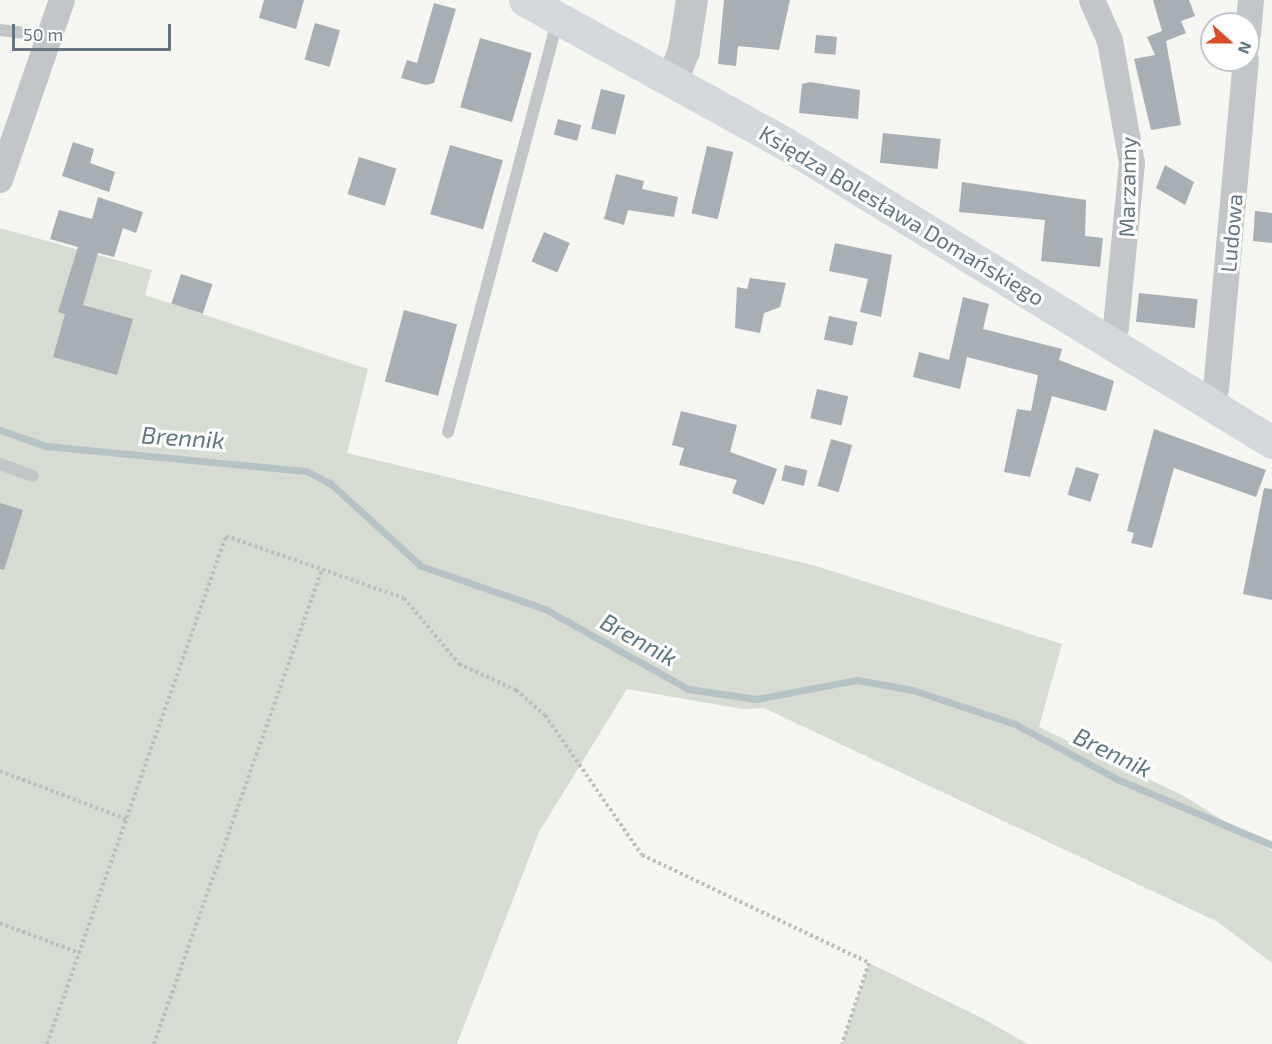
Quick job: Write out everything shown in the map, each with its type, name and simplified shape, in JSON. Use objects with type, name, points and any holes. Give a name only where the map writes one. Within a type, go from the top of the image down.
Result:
[{"type":"main road","name":"Księdza Bolesława Domańskiego","points":[[525,0],[673,78],[1272,442]]},
{"type":"street","points":[[0,180],[62,0]]},
{"type":"street","points":[[673,78],[684,51],[692,0]]},
{"type":"street","name":"Marzanny","points":[[1092,0],[1113,52],[1132,163],[1117,315],[1109,341]]},
{"type":"street","name":"Ludowa","points":[[1209,404],[1216,388],[1245,72]]},
{"type":"lane","points":[[448,432],[559,18]]},
{"type":"lane","points":[[0,30],[49,36]]},
{"type":"lane","points":[[0,464],[33,476]]},
{"type":"path","points":[[47,1044],[226,536],[397,594],[415,608],[459,664],[529,699],[569,747],[642,855],[869,963],[842,1044]]},
{"type":"path","points":[[154,1044],[322,569]]},
{"type":"path","points":[[0,771],[126,819]]},
{"type":"path","points":[[0,923],[79,953]]},
{"type":"shaded area","points":[[0,228],[152,270],[145,295],[368,369],[347,453],[816,566],[1062,644],[1039,727],[1184,796],[1272,851],[1272,963],[1218,922],[764,708],[742,709],[627,689],[539,832],[457,1044],[0,1044]]},
{"type":"shaded area","points":[[869,963],[980,1017],[1028,1044],[842,1044]]},
{"type":"building","points":[[264,0],[304,0],[296,29],[259,18]]},
{"type":"building","points":[[724,0],[790,0],[779,50],[738,46],[736,66],[718,64]]},
{"type":"building","points":[[1153,0],[1189,0],[1195,16],[1181,21],[1186,33],[1166,41],[1181,125],[1151,130],[1134,59],[1155,55],[1147,37],[1162,31]]},
{"type":"building","points":[[434,3],[456,9],[434,83],[426,85],[401,78],[407,60],[417,63]]},
{"type":"building","points":[[315,23],[340,30],[330,67],[305,60]]},
{"type":"building","points":[[816,35],[837,37],[835,55],[814,53]]},
{"type":"building","points":[[480,38],[532,53],[512,122],[460,107]]},
{"type":"building","points":[[810,82],[860,90],[858,119],[799,113],[802,84]]},
{"type":"building","points":[[601,89],[625,95],[615,135],[591,129]]},
{"type":"building","points":[[558,119],[581,125],[577,141],[554,134]]},
{"type":"building","points":[[883,133],[941,139],[938,169],[880,163]]},
{"type":"building","points":[[73,142],[94,149],[90,163],[115,172],[109,192],[62,176]]},
{"type":"building","points":[[450,145],[503,160],[483,229],[430,214]]},
{"type":"building","points":[[707,146],[733,152],[718,219],[691,213]]},
{"type":"building","points":[[359,157],[396,168],[385,206],[348,194]]},
{"type":"building","points":[[1165,165],[1194,182],[1185,205],[1156,188]]},
{"type":"building","points":[[616,174],[644,181],[642,189],[678,197],[674,217],[628,210],[624,225],[604,219]]},
{"type":"building","points":[[962,182],[1086,200],[1085,236],[1103,238],[1100,267],[1041,261],[1045,220],[959,212]]},
{"type":"building","points":[[98,197],[143,212],[136,233],[123,228],[114,257],[98,253],[83,305],[133,319],[117,375],[53,357],[65,314],[58,312],[78,247],[50,239],[59,210],[92,219]]},
{"type":"building","points":[[1255,211],[1272,213],[1272,243],[1253,241]]},
{"type":"building","points":[[544,232],[570,243],[557,272],[531,261]]},
{"type":"building","points":[[835,243],[892,255],[881,317],[860,312],[868,279],[829,271]]},
{"type":"building","points":[[181,274],[212,284],[203,314],[171,303]]},
{"type":"building","points":[[750,278],[786,283],[780,307],[764,313],[760,333],[735,328],[737,287],[747,289]]},
{"type":"building","points":[[1139,293],[1198,299],[1195,328],[1136,322]]},
{"type":"building","points":[[963,297],[989,304],[983,329],[1062,349],[1059,360],[1114,381],[1106,411],[1052,396],[1030,477],[1004,472],[1017,409],[1031,411],[1038,375],[967,357],[960,389],[913,377],[919,352],[949,360]]},
{"type":"building","points":[[404,310],[457,324],[438,396],[385,381]]},
{"type":"building","points":[[829,316],[857,322],[852,346],[824,339]]},
{"type":"building","points":[[817,389],[848,396],[841,425],[810,418]]},
{"type":"building","points":[[681,411],[737,425],[730,452],[777,469],[764,505],[732,493],[737,480],[679,465],[684,448],[672,445]]},
{"type":"building","points":[[1154,429],[1266,470],[1256,497],[1174,468],[1152,548],[1131,543],[1134,533],[1127,531]]},
{"type":"building","points":[[831,439],[852,445],[839,492],[817,486]]},
{"type":"building","points":[[785,465],[807,470],[804,486],[781,481]]},
{"type":"building","points":[[1076,467],[1099,474],[1090,502],[1068,495]]},
{"type":"building","points":[[1264,488],[1272,489],[1272,600],[1243,594]]},
{"type":"building","points":[[0,503],[23,510],[4,570],[0,569]]},
{"type":"waterway","name":"Brennik","points":[[0,430],[46,446],[306,471],[330,483],[421,566],[545,609],[688,689],[756,699],[857,680],[913,690],[1015,724],[1117,779],[1272,845]]}]
